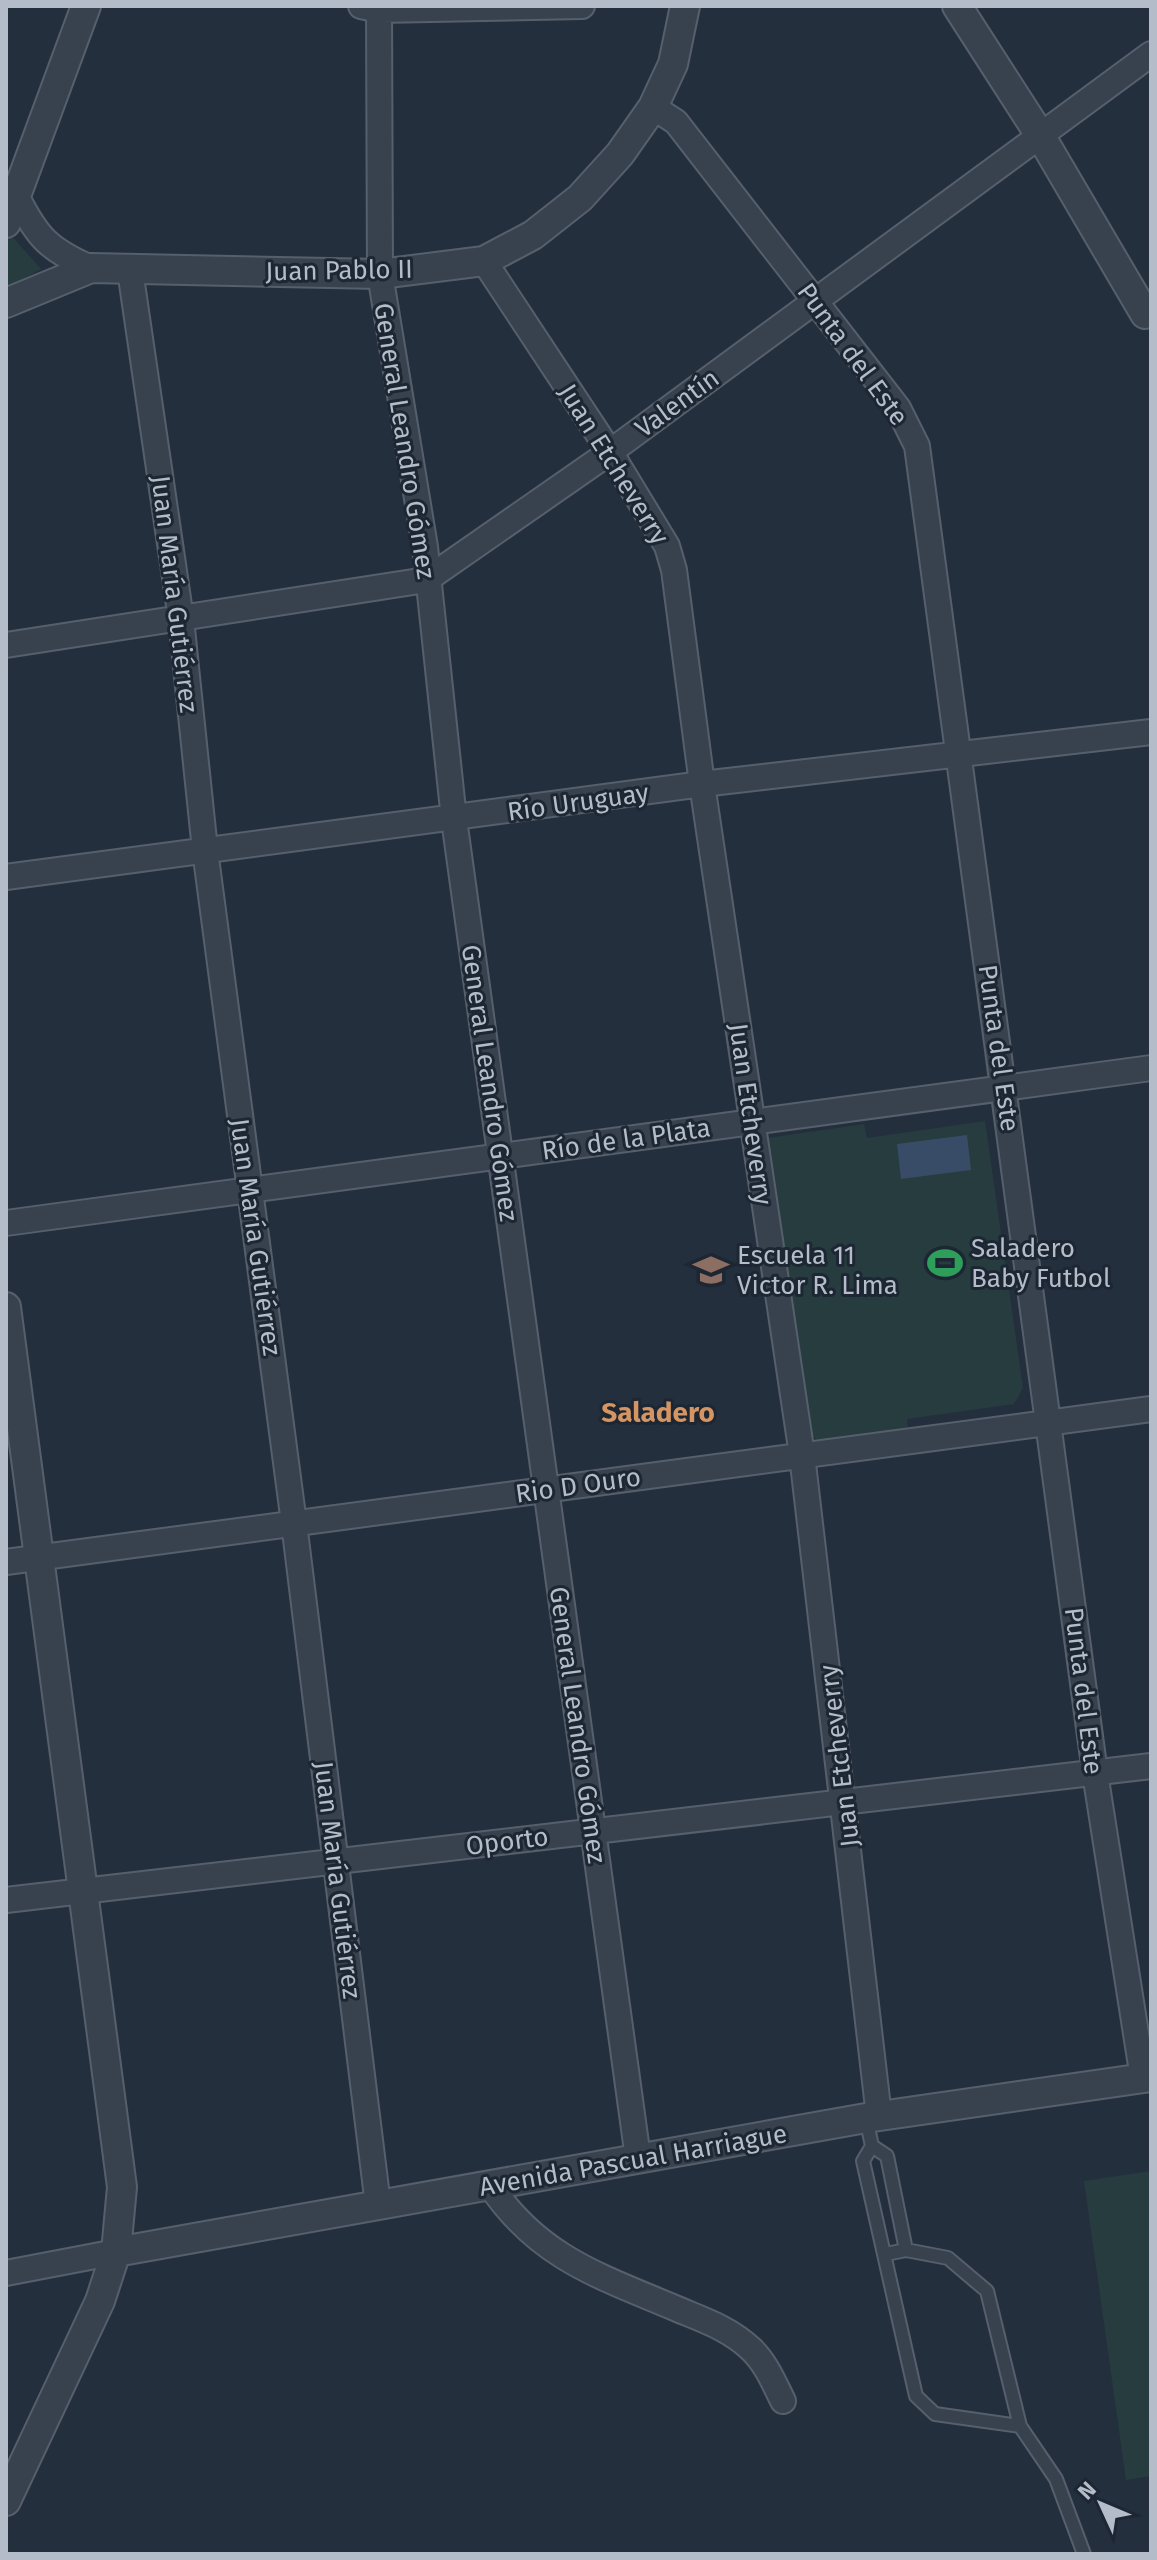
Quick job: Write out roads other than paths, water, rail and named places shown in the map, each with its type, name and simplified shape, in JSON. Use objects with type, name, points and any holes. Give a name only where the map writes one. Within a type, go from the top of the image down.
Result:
[{"type":"street","points":[[6,223],[86,6]]},
{"type":"street","points":[[373,7],[582,6]]},
{"type":"street","name":"Juan Pablo II","points":[[6,303],[91,268],[380,274],[484,261],[533,235],[580,198],[620,154],[653,107],[673,64],[685,6]]},
{"type":"street","points":[[957,6],[1123,271],[1150,308]]},
{"type":"street","name":"General Leandro Gómez","points":[[373,7],[380,274],[425,547],[426,580],[454,819],[638,2158]]},
{"type":"street","name":"Valentín","points":[[6,645],[426,580],[610,452],[1151,54]]},
{"type":"street","name":"Punta del Este","points":[[653,107],[676,122],[898,408],[917,446],[1095,1773],[1147,2078]]},
{"type":"street","points":[[17,197],[32,227],[46,244],[91,268]]},
{"type":"street","name":"Juan Etcheverry","points":[[484,261],[610,452],[667,546],[674,570],[702,784],[802,1455],[845,1802],[872,2117]]},
{"type":"street","name":"Juan María Gutiérrez","points":[[130,270],[181,619],[205,850],[294,1523],[378,2205]]},
{"type":"street","name":"Río Uruguay","points":[[6,877],[702,784],[1151,732]]},
{"type":"street","name":"Río de la Plata","points":[[6,1223],[1151,1068]]},
{"type":"street","points":[[6,1307],[122,2187],[116,2252],[75,2359],[6,2501]]},
{"type":"street","name":"Rio D Ouro","points":[[6,1562],[1151,1409]]},
{"type":"street","name":"Oporto","points":[[6,1900],[1151,1766]]},
{"type":"street","name":"Avenida Pascual Harriague","points":[[116,2252],[872,2117],[1147,2078]]},
{"type":"street","points":[[490,2185],[511,2217],[538,2241],[576,2267],[728,2330],[753,2351],[783,2401]]},
{"type":"street","points":[[6,2273],[116,2252]]},
{"type":"lane","points":[[872,2117],[872,2146],[863,2161],[916,2396],[935,2414],[1020,2426]]},
{"type":"lane","points":[[872,2146],[887,2156],[906,2250]]},
{"type":"lane","points":[[886,2254],[906,2250],[948,2258],[987,2291],[1020,2426],[1056,2479],[1084,2554]]},
{"type":"water","points":[[967,1135],[971,1170],[901,1179],[897,1144]]},
{"type":"place","name":"Saladero Baby Futbol","points":[[945,1263]]},
{"type":"place","name":"Escuela 11 Victor R. Lima","points":[[711,1270]]},
{"type":"district","name":"Saladero","points":[[658,1412]]}]
